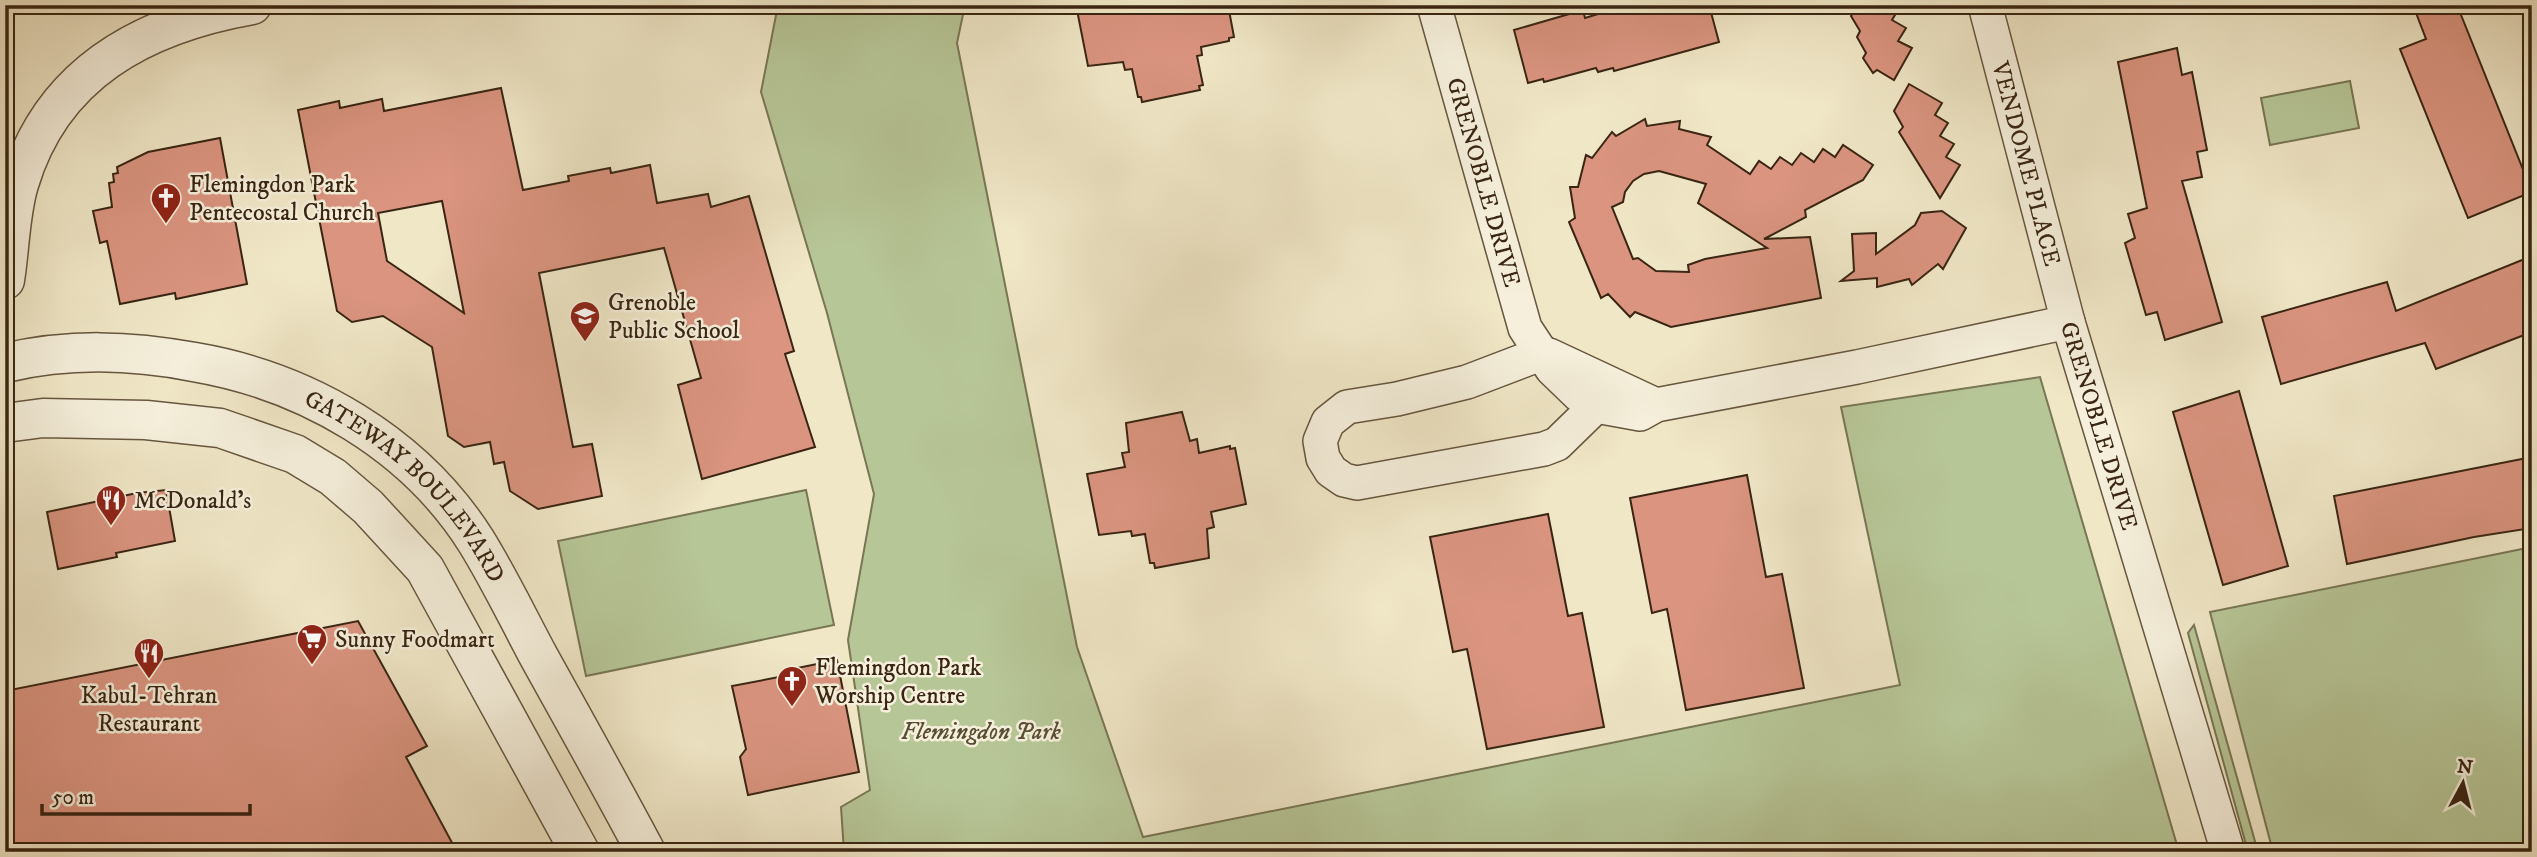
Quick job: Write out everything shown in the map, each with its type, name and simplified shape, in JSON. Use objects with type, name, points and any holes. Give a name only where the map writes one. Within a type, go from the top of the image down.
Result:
[{"type":"street","points":[[5,280],[18,188],[27,160],[48,121],[70,92],[96,66],[146,34],[210,12],[252,5]]},
{"type":"street","name":"GRENOBLE DRIVE","points":[[1434,5],[1525,327],[1563,382],[1597,406],[1617,413],[1640,414],[1656,405],[1857,367],[2068,322],[2228,852]]},
{"type":"street","name":"VENDOME PLACE","points":[[1985,5],[2068,322]]},
{"type":"street","name":"GATEWAY BOULEVARD","points":[[5,363],[72,351],[160,356],[264,378],[309,396],[348,418],[387,445],[435,489],[470,532],[646,852]]},
{"type":"street","points":[[1597,406],[1557,444],[1454,467],[1357,483],[1335,475],[1323,458],[1320,441],[1324,428],[1347,407],[1397,399],[1467,382],[1543,353],[1656,405]]},
{"type":"street","name":"GATEWAY BOULEVARD","points":[[5,423],[43,418],[146,420],[220,428],[295,454],[333,477],[368,507],[425,569],[580,852]]},
{"type":"street","points":[[556,808],[607,779]]},
{"type":"green space","name":"Flemingdon Park","points":[[778,5],[965,5],[957,43],[1077,647],[1143,837],[1900,685],[1841,407],[2040,377],[2179,852],[844,852],[841,807],[870,790],[848,640],[874,494],[827,313],[761,92]]},
{"type":"green space","points":[[2350,81],[2359,128],[2270,145],[2261,98]]},
{"type":"green space","points":[[806,490],[834,625],[586,676],[558,541]]},
{"type":"green space","points":[[2532,547],[2532,852],[2273,852],[2210,612]]},
{"type":"green space","points":[[2194,625],[2258,852],[2248,852],[2188,633]]},
{"type":"building","points":[[1082,5],[1228,5],[1234,37],[1229,38],[1229,41],[1201,47],[1202,55],[1197,56],[1203,85],[1199,86],[1200,90],[1142,102],[1141,97],[1138,97],[1132,69],[1125,70],[1123,62],[1088,66],[1077,10],[1083,9]]},
{"type":"building","points":[[1628,5],[1709,5],[1719,42],[1614,71],[1613,68],[1598,72],[1596,68],[1544,82],[1543,79],[1528,83],[1514,30],[1583,10],[1585,18]]},
{"type":"building","points":[[1857,5],[1901,5],[1892,20],[1906,28],[1898,41],[1912,48],[1894,80],[1877,70],[1873,73],[1863,58],[1866,53],[1857,37],[1860,31],[1851,16]]},
{"type":"building","points":[[2413,5],[2457,5],[2532,192],[2468,218],[2400,49],[2426,39]]},
{"type":"building","points":[[2177,48],[2182,75],[2192,72],[2207,150],[2197,152],[2202,177],[2182,181],[2222,322],[2165,340],[2157,312],[2146,315],[2125,243],[2135,238],[2128,214],[2147,208],[2118,62]]},
{"type":"building","points":[[1909,84],[1942,103],[1935,115],[1948,123],[1940,136],[1954,144],[1946,157],[1960,165],[1940,198],[1899,132],[1903,127],[1894,111]]},
{"type":"building","points":[[501,88],[523,190],[569,181],[568,176],[610,168],[611,173],[650,165],[657,203],[708,194],[711,207],[749,196],[794,351],[785,354],[815,447],[702,479],[678,385],[701,378],[664,248],[539,273],[573,447],[592,444],[602,496],[538,509],[510,491],[504,462],[494,464],[490,442],[464,447],[448,436],[432,347],[383,316],[352,322],[337,311],[298,110],[339,101],[340,108],[382,99],[384,111]],"holes":[[[442,201],[464,313],[387,261],[378,213]]]},
{"type":"building","points":[[1645,119],[1647,126],[1680,121],[1679,129],[1711,137],[1707,145],[1750,174],[1759,161],[1771,169],[1780,157],[1792,165],[1801,153],[1814,162],[1823,149],[1835,157],[1843,145],[1873,165],[1863,180],[1805,210],[1806,217],[1764,239],[1810,237],[1821,298],[1671,327],[1635,312],[1630,317],[1608,294],[1601,298],[1569,222],[1575,218],[1570,187],[1578,187],[1586,155],[1592,158],[1612,132],[1616,136]],"holes":[[[1659,171],[1706,184],[1698,203],[1767,248],[1705,259],[1688,265],[1689,272],[1656,271],[1638,258],[1633,259],[1612,207],[1623,202],[1625,192],[1633,181],[1644,174]]]},
{"type":"building","name":"Flemingdon Park Pentecostal Church","points":[[220,138],[247,284],[176,299],[175,293],[120,304],[107,241],[100,243],[93,211],[112,207],[109,183],[114,182],[113,174],[118,173],[117,167],[148,152]]},
{"type":"building","points":[[1942,211],[1966,228],[1943,269],[1938,264],[1912,285],[1909,279],[1877,287],[1877,278],[1841,281],[1854,271],[1852,234],[1876,233],[1876,254],[1915,225],[1921,213]]},
{"type":"building","points":[[2532,256],[2532,332],[2436,369],[2425,343],[2281,384],[2262,317],[2387,282],[2396,311]]},
{"type":"building","points":[[2239,391],[2288,566],[2223,585],[2173,412]]},
{"type":"building","points":[[1182,412],[1190,441],[1197,439],[1199,453],[1230,446],[1230,449],[1235,448],[1246,504],[1211,512],[1214,527],[1207,529],[1209,558],[1155,568],[1154,563],[1150,563],[1145,534],[1132,536],[1131,531],[1099,535],[1087,474],[1125,467],[1122,453],[1129,452],[1126,423]]},
{"type":"building","points":[[2532,457],[2532,528],[2474,537],[2347,564],[2334,496]]},
{"type":"building","points":[[1747,475],[1766,577],[1782,574],[1804,688],[1686,710],[1667,609],[1652,613],[1630,498]]},
{"type":"building","name":"McDonald's","points":[[166,490],[175,541],[58,569],[47,512],[137,493]]},
{"type":"building","points":[[1548,514],[1568,616],[1582,613],[1604,727],[1487,749],[1467,649],[1453,652],[1430,537]]},
{"type":"building","points":[[358,621],[427,746],[406,757],[457,852],[5,852],[5,691]]},
{"type":"building","name":"Flemingdon Park Worship Centre","points":[[837,660],[859,772],[748,795],[740,757],[746,749],[732,686],[795,674],[797,668]]},
{"type":"place","name":"Flemingdon Park Pentecostal Church","points":[[166,225]]},
{"type":"place","name":"Grenoble Public School","points":[[585,343]]},
{"type":"place","name":"McDonald's","points":[[111,527]]},
{"type":"place","name":"Sunny Foodmart","points":[[312,666]]},
{"type":"place","name":"Kabul-Tehran Restaurant","points":[[149,680]]},
{"type":"place","name":"Flemingdon Park Worship Centre","points":[[792,708]]}]
